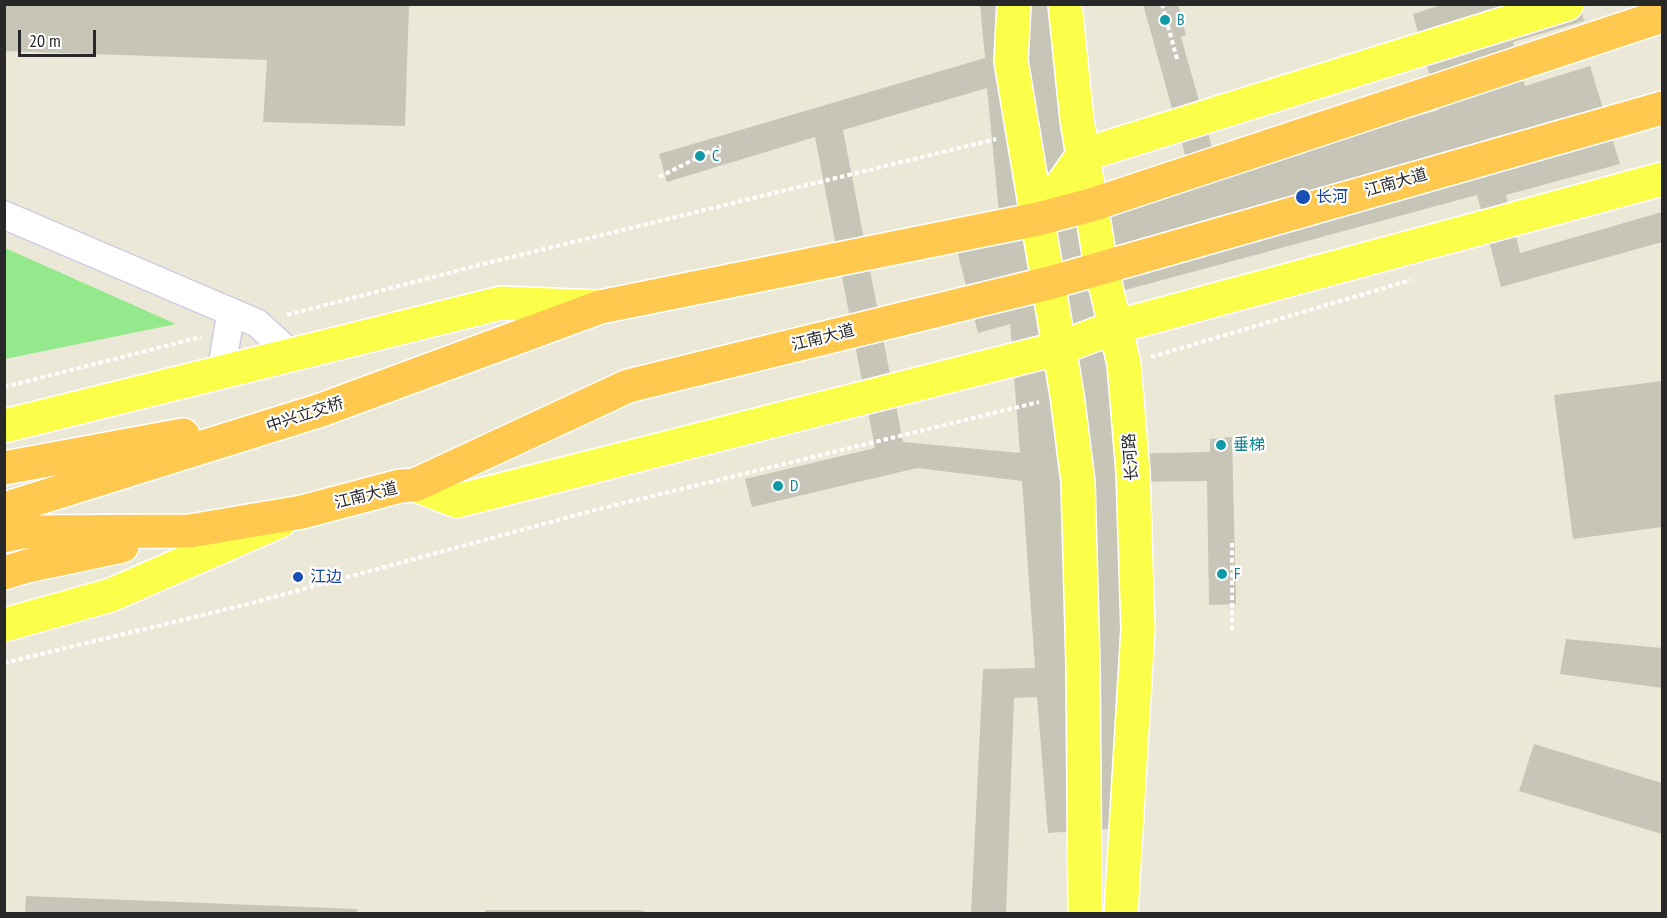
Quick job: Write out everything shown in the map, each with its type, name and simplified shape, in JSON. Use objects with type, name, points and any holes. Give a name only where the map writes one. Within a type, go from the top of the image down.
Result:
[{"type":"highway","points":[[600,307],[1038,219],[1090,205],[1662,16]]},
{"type":"highway","name":"江南大道","points":[[302,512],[400,486],[415,485],[628,386],[1049,283],[1101,266],[1662,108]]},
{"type":"highway","name":"中兴立交桥","points":[[10,521],[600,307]]},
{"type":"highway","points":[[5,467],[321,410]]},
{"type":"highway","name":"中兴立交桥","points":[[10,521],[190,531],[302,512]]},
{"type":"highway","points":[[16,570],[190,531]]},
{"type":"main road","points":[[1014,4],[1011,61],[1060,348],[1078,482],[1083,665],[1085,914]]},
{"type":"main road","name":"长河路","points":[[1065,4],[1090,205],[1101,266],[1124,364],[1133,472],[1138,628],[1121,914]]},
{"type":"main road","points":[[1038,219],[1083,155],[1567,4],[1581,43]]},
{"type":"main road","points":[[415,485],[457,501],[1060,348],[1115,327],[1662,179]]},
{"type":"main road","points":[[4,426],[501,303],[600,307]]},
{"type":"main road","name":"江南大道","points":[[4,625],[111,595],[302,512]]},
{"type":"street","points":[[4,215],[229,321],[257,322],[291,354]]},
{"type":"street","points":[[221,372],[229,321]]},
{"type":"path","points":[[1162,4],[1177,59]]},
{"type":"path","points":[[257,322],[1024,132]]},
{"type":"path","points":[[659,177],[721,146]]},
{"type":"path","points":[[1124,364],[1422,277]]},
{"type":"path","points":[[4,387],[229,321]]},
{"type":"path","points":[[4,663],[248,604],[595,510],[1067,395]]},
{"type":"path","points":[[1232,543],[1232,630]]},
{"type":"green space","points":[[5,248],[176,324],[5,359]]},
{"type":"building","points":[[4,4],[409,4],[405,126],[263,122],[267,60],[4,51]]},
{"type":"building","name":"长河","points":[[980,4],[1075,4],[1094,205],[1192,180],[1143,4],[1178,4],[1186,35],[1181,37],[1219,172],[1439,110],[1413,14],[1444,4],[1580,4],[1584,21],[1513,42],[1525,86],[1590,66],[1620,164],[1506,195],[1520,253],[1662,212],[1662,242],[1501,287],[1477,195],[1107,295],[1119,454],[1210,452],[1210,439],[1232,437],[1236,604],[1209,605],[1207,481],[1122,482],[1138,827],[1048,833],[1037,697],[1014,698],[1006,914],[971,914],[983,669],[1035,668],[1022,481],[917,468],[752,507],[745,479],[875,448],[815,137],[667,182],[659,154],[985,58]],"holes":[[[987,88],[1001,233],[956,246],[978,333],[1010,324],[1020,453],[903,442],[843,130]]]},
{"type":"building","points":[[1662,381],[1662,527],[1573,539],[1554,395]]},
{"type":"building","points":[[1566,639],[1662,648],[1662,688],[1560,674]]},
{"type":"building","points":[[1534,744],[1662,783],[1662,834],[1519,791]]},
{"type":"building","points":[[26,896],[357,909],[357,914],[25,914]]},
{"type":"building","points":[[485,910],[640,910],[649,913],[485,914]]},
{"type":"place","name":"B","points":[[1165,20]]},
{"type":"place","name":"C","points":[[700,156]]},
{"type":"place","name":"长河","points":[[1303,197]]},
{"type":"place","name":"垂梯","points":[[1221,445]]},
{"type":"place","name":"D","points":[[778,486]]},
{"type":"place","name":"F","points":[[1222,574]]},
{"type":"place","name":"江边","points":[[298,577]]}]
